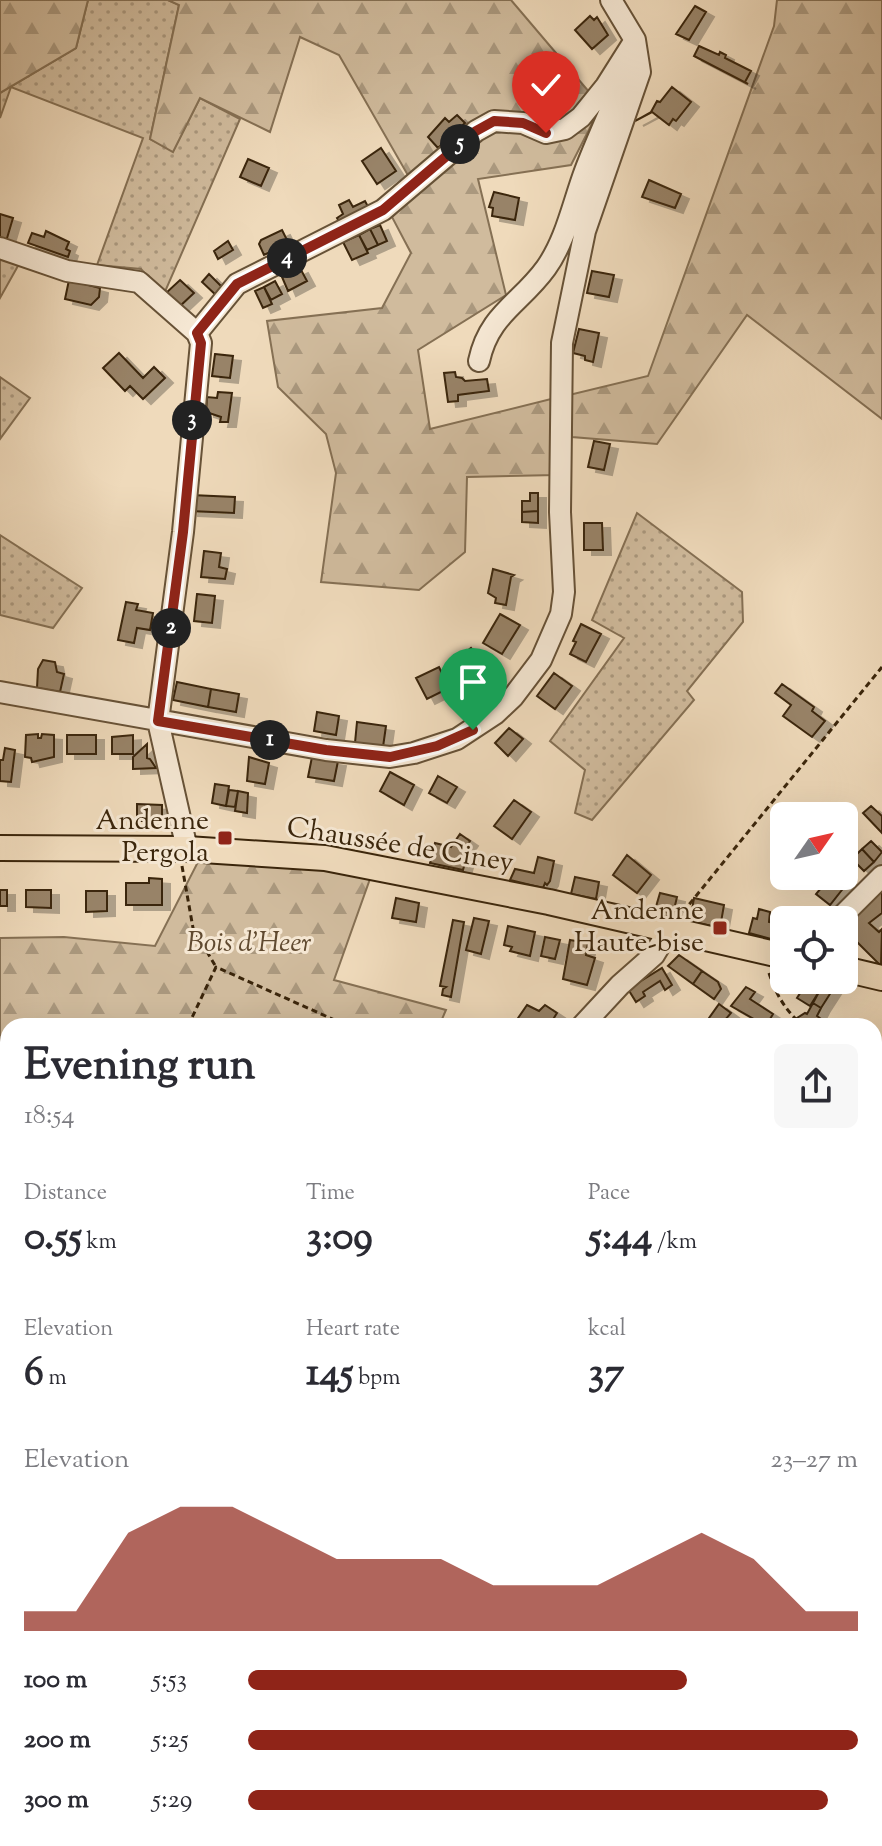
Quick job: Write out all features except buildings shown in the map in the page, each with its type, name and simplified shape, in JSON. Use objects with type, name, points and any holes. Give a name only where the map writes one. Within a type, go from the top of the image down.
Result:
[{"type":"main road","name":"Chaussée de Ciney","points":[[0,848],[182,849],[325,858],[549,902],[770,952]]},
{"type":"main road","points":[[858,972],[882,978]]},
{"type":"street","points":[[0,692],[326,750],[390,757],[437,746],[473,730],[495,714],[528,679],[553,636],[561,614],[564,592],[560,512],[562,343],[585,231],[640,72],[635,40],[611,0]]},
{"type":"street","points":[[197,333],[237,284],[383,210],[476,131],[494,121],[523,123],[546,133],[565,129],[581,117],[606,86],[635,40]]},
{"type":"street","points":[[479,361],[483,342],[492,326],[546,268],[566,227],[585,171],[626,75],[640,72]]},
{"type":"street","points":[[0,248],[67,271],[139,282],[197,333],[201,343],[183,532],[158,721],[182,849]]},
{"type":"street","points":[[852,906],[882,876]]},
{"type":"street","points":[[589,1018],[654,955],[669,930]]},
{"type":"path","points":[[669,930],[882,667]]},
{"type":"path","points":[[182,849],[193,928],[216,967],[328,1018]]},
{"type":"path","points":[[192,1018],[216,967]]},
{"type":"path","points":[[776,994],[794,1018]]},
{"type":"green space","points":[[0,0],[88,0],[76,48],[0,93]]},
{"type":"green space","points":[[88,0],[168,0],[179,5],[150,139],[173,151],[200,98],[240,119],[164,294],[141,269],[97,265],[143,138],[11,87],[0,118],[0,93],[76,48]]},
{"type":"green space","points":[[168,0],[511,0],[601,106],[571,165],[478,179],[506,295],[418,350],[430,429],[555,398],[556,475],[467,477],[465,552],[419,590],[321,582],[336,473],[326,434],[278,387],[267,321],[382,308],[411,253],[392,217],[417,191],[339,55],[300,37],[270,132],[200,98],[173,152],[150,139],[179,5]]},
{"type":"green space","points":[[777,0],[882,0],[882,419],[747,315],[657,444],[572,437],[569,395],[648,376],[774,26]]},
{"type":"green space","points":[[0,258],[19,264],[0,298]]},
{"type":"green space","points":[[0,377],[30,398],[0,439]]},
{"type":"green space","points":[[637,513],[742,592],[743,622],[687,691],[694,700],[592,820],[575,813],[585,770],[550,741],[624,638],[592,620]]},
{"type":"green space","points":[[0,535],[82,588],[53,628],[0,615]]},
{"type":"green space","name":"Bois d'Heer","points":[[201,856],[371,876],[334,980],[446,1010],[442,1018],[0,1018],[0,938],[64,937],[155,946]]},
{"type":"place","name":"Andenne Pergola","points":[[225,838]]},
{"type":"place","name":"Andenne Haute-bise","points":[[720,928]]},
{"type":"route","points":[[473,730],[437,746],[390,757],[326,750],[158,721],[183,532],[201,343],[197,333],[237,284],[383,210],[476,131],[494,121],[523,123],[546,133]]}]
